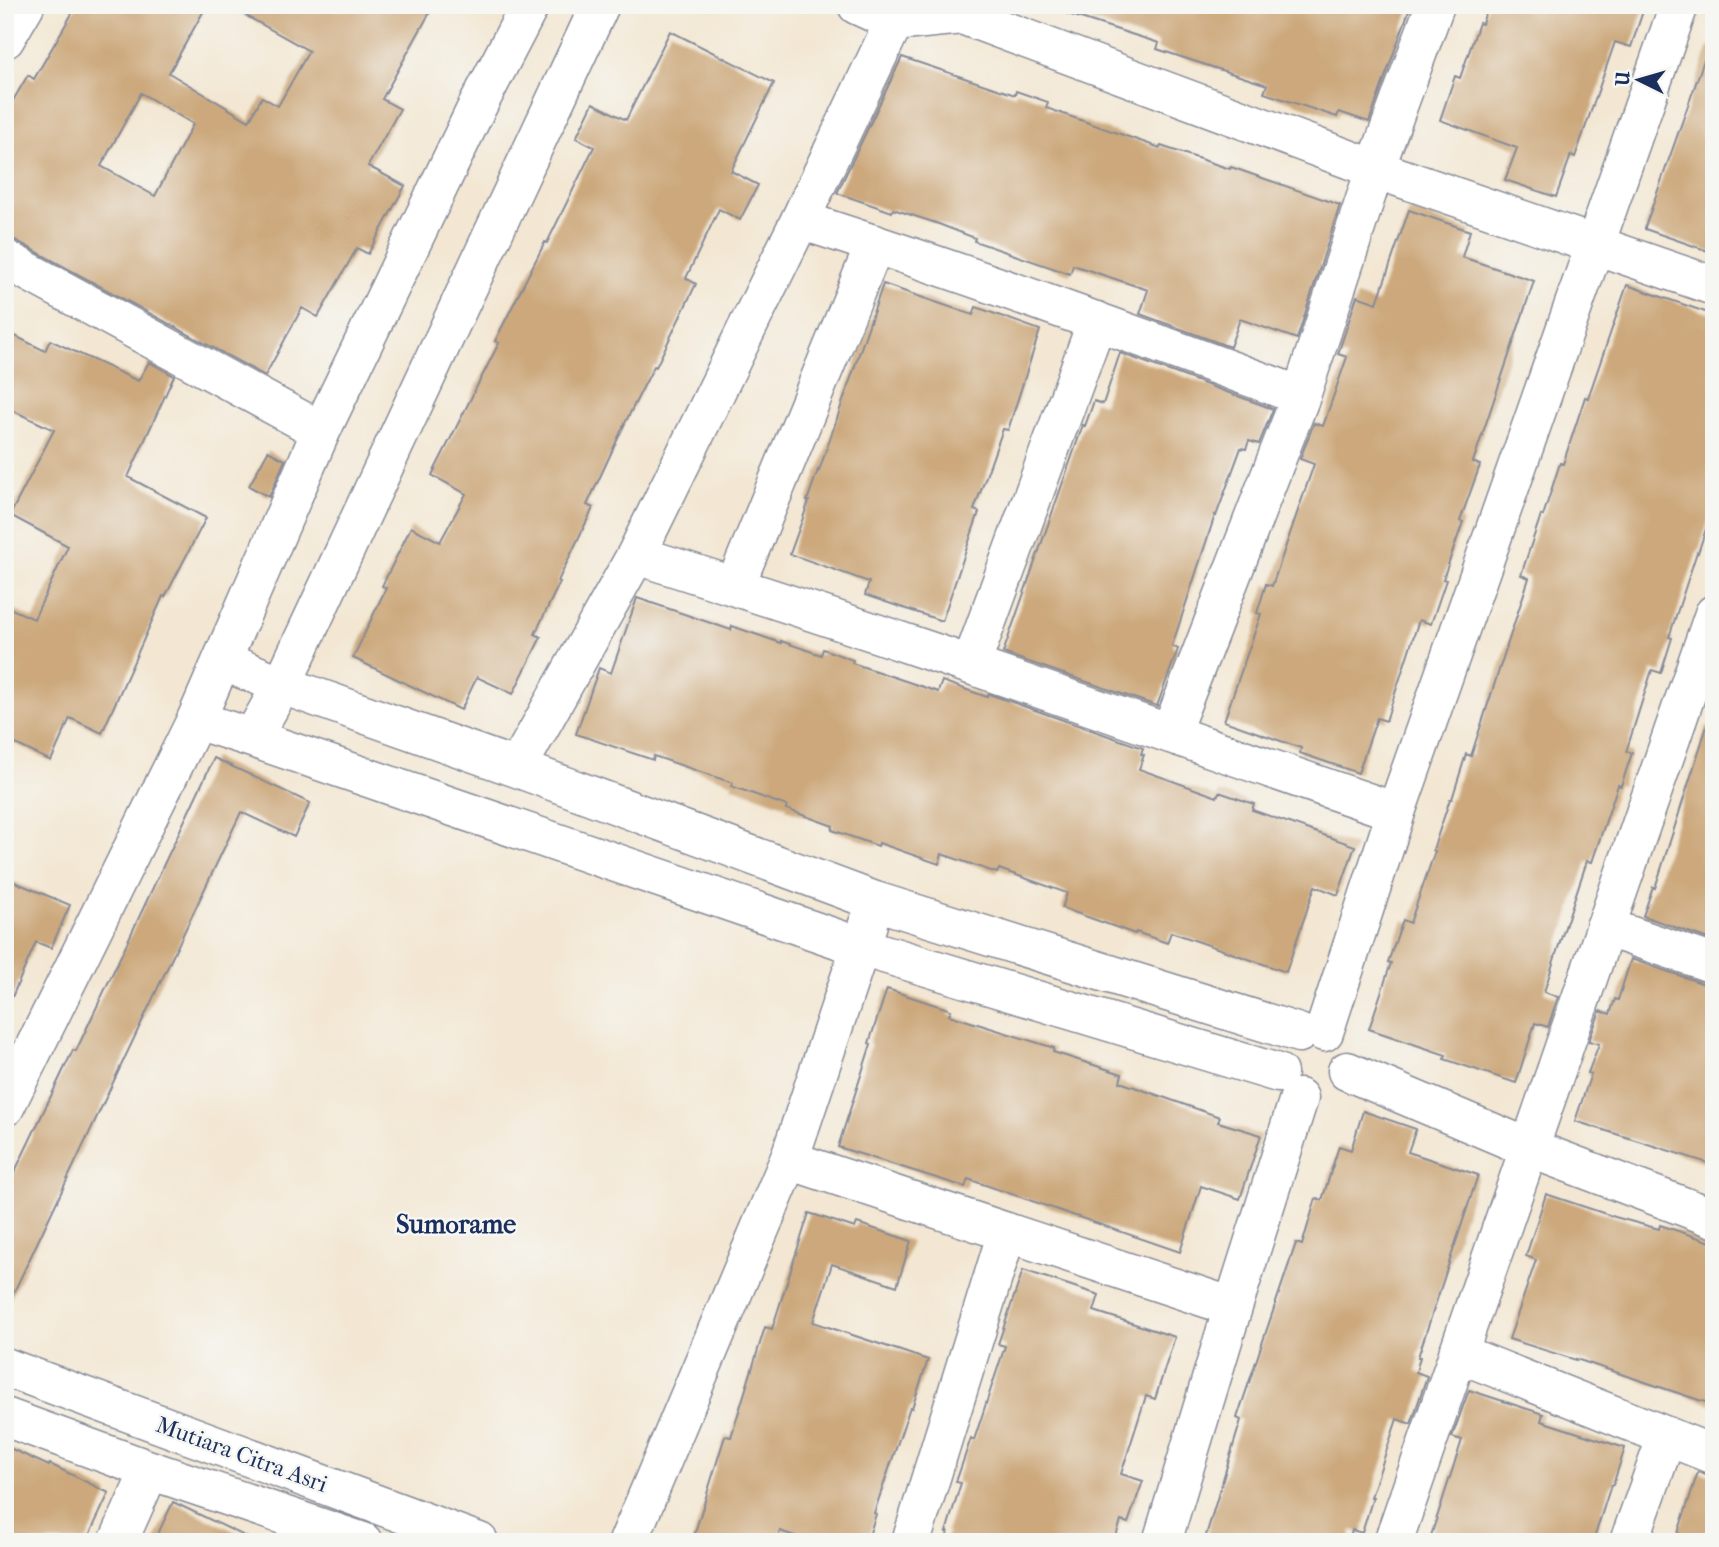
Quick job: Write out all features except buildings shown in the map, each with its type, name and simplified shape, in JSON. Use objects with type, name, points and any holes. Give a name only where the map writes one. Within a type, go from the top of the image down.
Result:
[{"type":"street","points":[[5,39],[25,5]]},
{"type":"street","points":[[5,1107],[196,720],[321,431],[475,111],[530,5]]},
{"type":"street","points":[[252,738],[282,685],[600,5]]},
{"type":"street","points":[[857,5],[897,14],[958,10],[1375,169],[1714,286]]},
{"type":"street","points":[[1170,734],[1301,396],[1375,169],[1435,5]]},
{"type":"street","points":[[1162,1542],[1233,1307],[1288,1086],[1278,1057],[1286,1042],[1311,1032],[1396,812],[1679,5]]},
{"type":"street","points":[[517,768],[636,555],[800,220],[897,14]]},
{"type":"street","points":[[800,220],[1097,321],[1301,396]]},
{"type":"street","points":[[735,586],[875,244]]},
{"type":"street","points":[[5,259],[321,431]]},
{"type":"street","points":[[971,665],[1097,321]]},
{"type":"street","points":[[636,555],[971,665],[1396,812]]},
{"type":"street","points":[[1393,1542],[1714,614]]},
{"type":"street","points":[[196,720],[860,947],[1288,1086],[1311,1101],[1324,1099],[1334,1093],[1342,1084],[1347,1071],[1347,1059],[1335,1038],[874,901],[222,661]]},
{"type":"street","points":[[628,1542],[789,1160],[874,901]]},
{"type":"street","points":[[1605,927],[1714,964]]},
{"type":"street","points":[[1347,1071],[1529,1148],[1714,1218]]},
{"type":"street","points":[[789,1160],[1233,1307]]},
{"type":"street","points":[[911,1542],[1007,1232]]},
{"type":"street","points":[[1458,1353],[1714,1455]]},
{"type":"street","name":"Mutiara Citra Asri","points":[[5,1367],[479,1542]]},
{"type":"street","name":"Mutiara Citra Asri","points":[[5,1417],[150,1470],[360,1541]]},
{"type":"street","points":[[1629,1542],[1667,1436]]},
{"type":"street","points":[[118,1542],[150,1470]]},
{"type":"district","name":"Sumorame","points":[[456,1224]]}]
